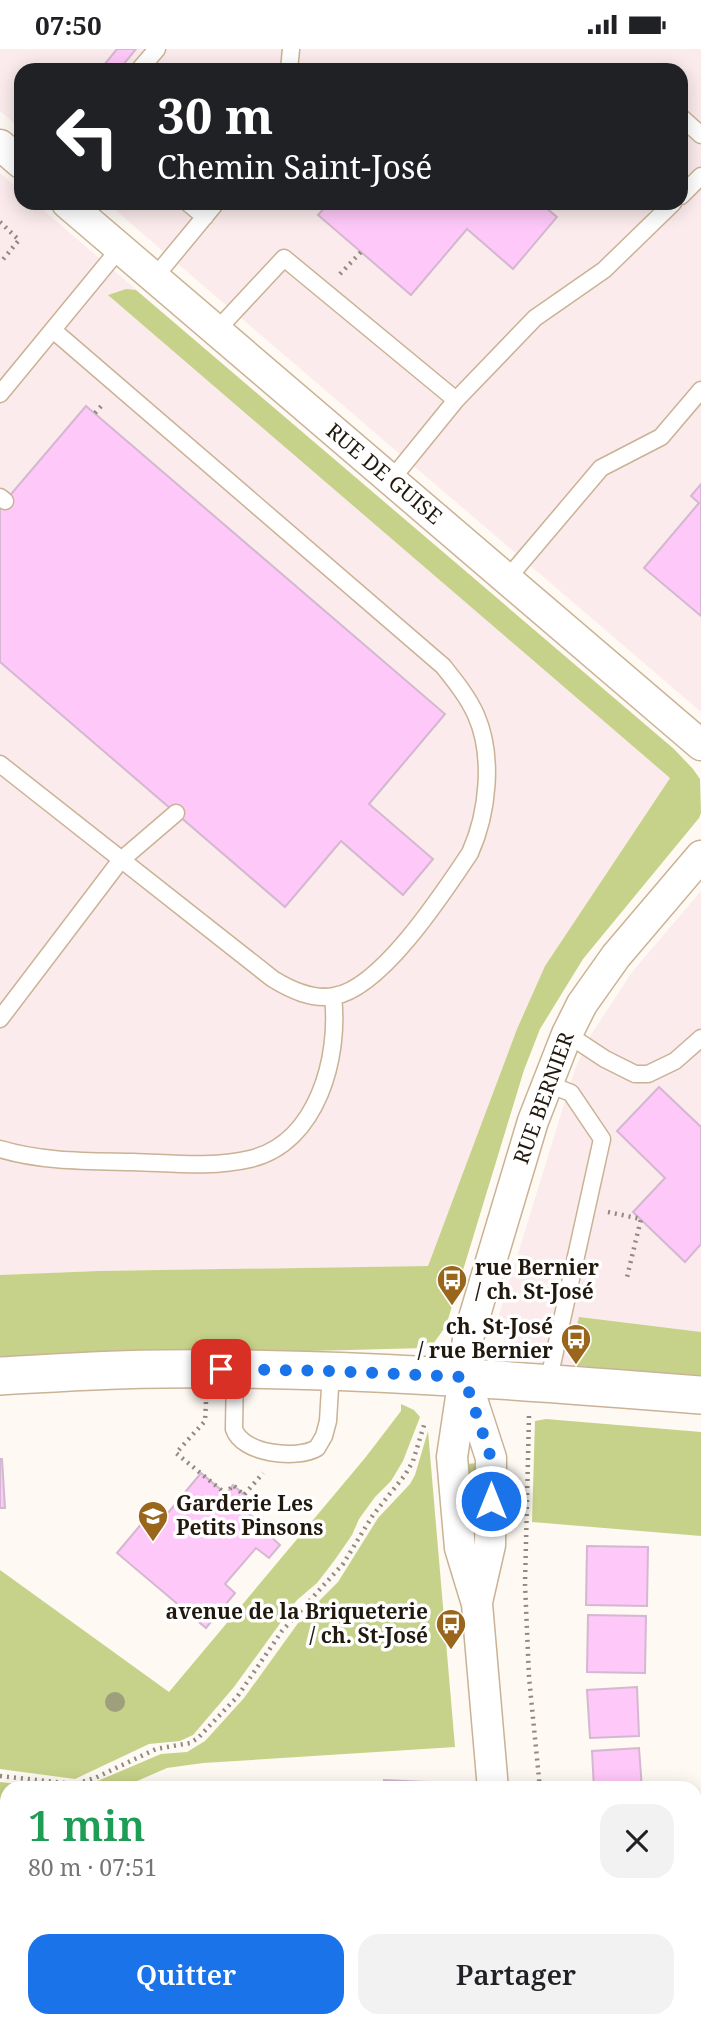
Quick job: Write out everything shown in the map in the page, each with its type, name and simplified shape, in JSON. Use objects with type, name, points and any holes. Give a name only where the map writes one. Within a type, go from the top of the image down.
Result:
[{"type":"street","points":[[0,145],[14,157]]},
{"type":"street","name":"RUE DE GUISE","points":[[75,210],[701,745]]},
{"type":"street","name":"RUE BERNIER","points":[[492,1781],[477,1604],[460,1548],[452,1457],[470,1328],[546,1083],[566,1034],[582,1004],[615,956],[701,856]]},
{"type":"street","points":[[0,1377],[135,1369],[331,1371],[464,1377],[701,1395]]},
{"type":"lane","points":[[145,63],[157,49]]},
{"type":"lane","points":[[688,189],[701,176]]},
{"type":"lane","points":[[196,210],[205,217]]},
{"type":"lane","points":[[154,278],[210,210]]},
{"type":"lane","points":[[391,480],[456,400],[534,318],[604,270],[666,210]]},
{"type":"lane","points":[[0,394],[120,249]]},
{"type":"lane","points":[[216,331],[284,258],[456,400]]},
{"type":"lane","points":[[0,764],[272,979],[292,990],[312,996],[333,997],[357,988],[378,973],[396,954],[470,853],[484,811],[484,741],[470,702],[443,666],[53,330]]},
{"type":"lane","points":[[507,579],[601,468],[661,437],[701,390]]},
{"type":"lane","points":[[0,1019],[120,860],[176,813]]},
{"type":"lane","points":[[0,1149],[47,1159],[211,1164],[251,1159],[274,1150],[292,1137],[323,1088],[335,1035],[333,997]]},
{"type":"lane","points":[[566,1034],[635,1074],[648,1074],[675,1061],[701,1038]]},
{"type":"lane","points":[[546,1083],[571,1093],[602,1139],[548,1383]]},
{"type":"lane","points":[[235,1369],[236,1436],[252,1448],[302,1454],[317,1448],[326,1430],[331,1371]]},
{"type":"path","points":[[0,222],[19,240],[0,263]]},
{"type":"path","points":[[344,271],[361,252]]},
{"type":"path","points":[[587,1207],[641,1219],[627,1277]]},
{"type":"path","points":[[207,1396],[205,1421],[176,1453],[226,1494],[233,1485],[244,1495]]},
{"type":"path","points":[[85,1781],[156,1749],[190,1743],[237,1697],[282,1631],[343,1564],[373,1514],[405,1475],[413,1461],[426,1419]]},
{"type":"path","points":[[528,1422],[525,1598],[529,1677],[539,1781]]},
{"type":"path","points":[[0,1776],[47,1781]]},
{"type":"shaded area","points":[[0,49],[701,49],[701,712],[115,210],[688,210],[688,63],[14,63],[14,123],[0,111]]},
{"type":"shaded area","points":[[0,173],[14,185],[14,210],[43,210],[683,758],[545,966],[517,1029],[428,1266],[0,1275]]},
{"type":"shaded area","points":[[701,891],[701,1376],[540,1363],[511,1345],[500,1327],[499,1315],[575,1069],[589,1038],[632,972]]},
{"type":"green space","points":[[126,289],[136,290],[674,749],[700,779],[699,818],[583,959],[540,1029],[524,1070],[446,1326],[433,1344],[424,1348],[0,1359],[0,1275],[428,1266],[517,1029],[545,966],[670,778],[108,295]]},
{"type":"green space","points":[[579,1317],[701,1332],[701,1376],[577,1366],[570,1354]]},
{"type":"green space","points":[[401,1404],[414,1410],[420,1417],[403,1461],[391,1481],[359,1519],[352,1535],[317,1583],[297,1600],[234,1687],[193,1735],[180,1741],[149,1744],[75,1779],[0,1769],[0,1570],[169,1692],[365,1458],[401,1411]]},
{"type":"green space","points":[[546,1419],[701,1432],[701,1536],[532,1522],[535,1421]]},
{"type":"green space","points":[[428,1431],[455,1747],[203,1763],[167,1768],[137,1781],[97,1781],[161,1754],[187,1752],[205,1741],[244,1698],[301,1619],[338,1582],[378,1518],[415,1475]]},
{"type":"green space","points":[[479,1463],[478,1543],[472,1543],[466,1464]]},
{"type":"building","points":[[117,49],[136,49],[125,63],[106,63]]},
{"type":"building","points":[[323,210],[548,210],[557,217],[513,269],[467,229],[411,295],[318,215]]},
{"type":"building","points":[[86,406],[445,714],[369,804],[433,859],[403,895],[341,841],[285,907],[0,662],[0,507]]},
{"type":"building","points":[[701,484],[701,616],[644,568],[699,503],[691,496]]},
{"type":"building","points":[[659,1087],[701,1127],[701,1244],[685,1262],[633,1212],[665,1178],[617,1131]]},
{"type":"building","points":[[2,1459],[5,1508],[0,1508]]},
{"type":"building","points":[[201,1473],[226,1494],[233,1485],[255,1504],[248,1513],[270,1531],[268,1534],[280,1545],[269,1558],[256,1548],[225,1584],[235,1593],[206,1628],[117,1553],[148,1516],[158,1525]]},
{"type":"building","points":[[587,1546],[648,1547],[647,1606],[586,1605]]},
{"type":"building","points":[[588,1615],[646,1616],[645,1673],[587,1672]]},
{"type":"building","points":[[637,1687],[639,1736],[590,1738],[587,1690]]},
{"type":"building","points":[[639,1748],[641,1781],[594,1781],[592,1751]]},
{"type":"place","name":"rue Bernier / ch. St-José","points":[[452,1307]]},
{"type":"place","name":"ch. St-José / rue Bernier","points":[[576,1366]]},
{"type":"place","name":"Garderie Les Petits Pinsons","points":[[153,1543]]},
{"type":"place","name":"avenue de la Briqueterie / ch. St-José","points":[[451,1651]]},
{"type":"route","points":[[221,1369],[464,1377],[491,1458],[491,1501]]}]
